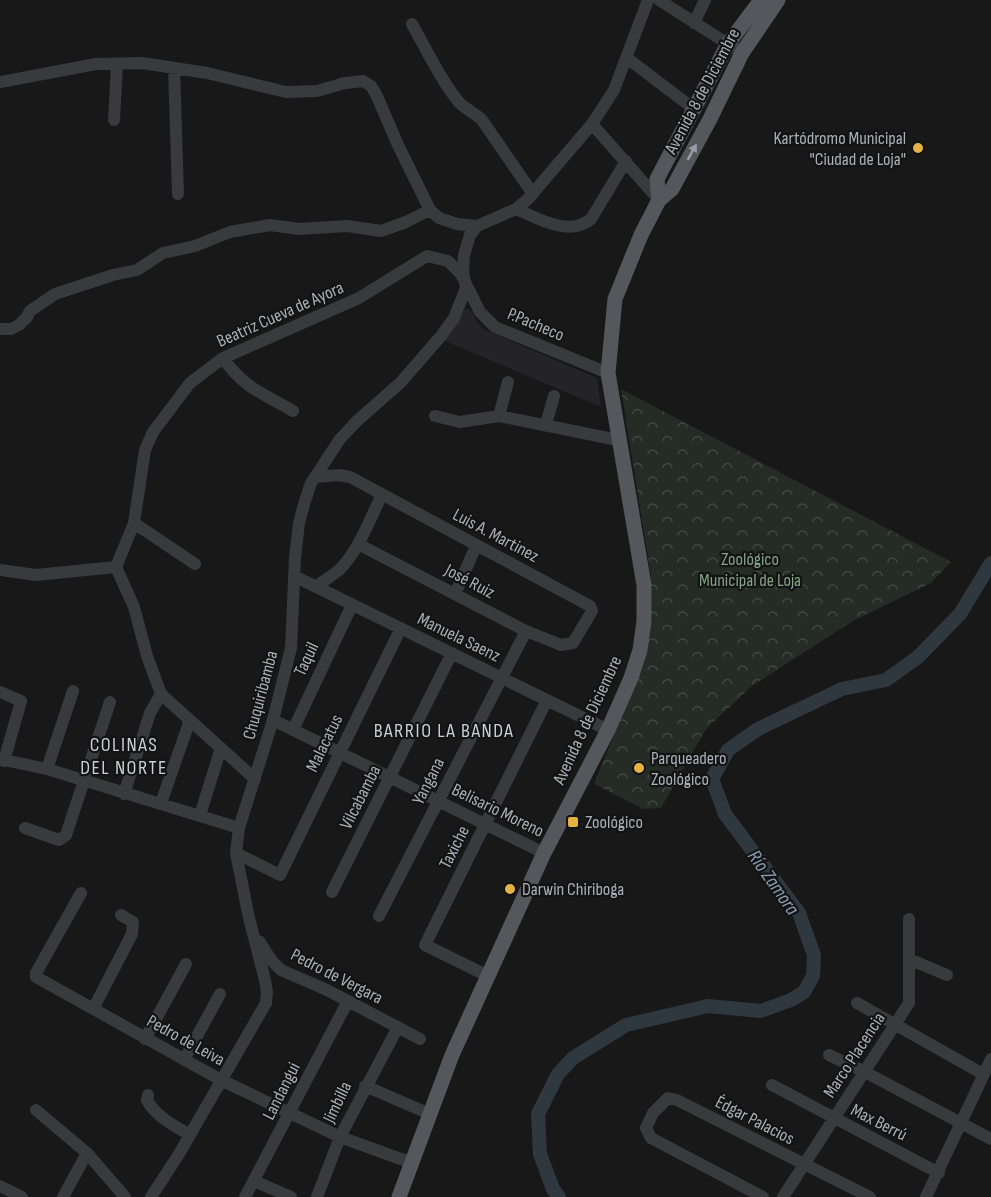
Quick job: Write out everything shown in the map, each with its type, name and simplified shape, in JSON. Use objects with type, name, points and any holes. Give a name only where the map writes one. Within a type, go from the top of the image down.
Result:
[{"type":"main road","name":"Avenida 8 de Diciembre","points":[[659,200],[657,179],[728,44],[761,0]]},
{"type":"main road","name":"Avenida 8 de Diciembre","points":[[399,1197],[452,1055],[544,853],[608,730],[631,678],[640,650],[644,621],[644,585],[608,373],[615,299],[641,236],[659,200],[672,189],[742,53],[778,0]]},
{"type":"street","points":[[0,82],[96,64],[142,63],[207,73],[286,92],[317,91],[345,83],[363,81],[371,86],[376,94],[430,210],[439,218],[477,226],[516,209],[533,194],[592,124],[614,90],[648,0]]},
{"type":"street","points":[[659,0],[742,53]]},
{"type":"street","points":[[694,23],[705,0]]},
{"type":"street","points":[[412,24],[458,102],[482,120],[533,194]]},
{"type":"street","points":[[627,58],[694,109]]},
{"type":"street","points":[[114,120],[117,64]]},
{"type":"street","points":[[174,68],[178,194]]},
{"type":"street","points":[[592,124],[659,200]]},
{"type":"street","points":[[516,209],[565,227],[583,226],[591,219],[626,161]]},
{"type":"street","points":[[0,329],[11,329],[19,325],[30,311],[55,294],[113,275],[137,270],[163,253],[195,246],[230,232],[270,225],[299,229],[347,226],[381,231],[430,210]]},
{"type":"street","name":"Chuquiribamba","points":[[152,1197],[266,1003],[265,980],[236,853],[239,828],[273,720],[291,648],[299,523],[305,501],[315,477],[340,439],[401,382],[454,318],[466,288],[463,272],[464,255],[470,235],[477,226]]},
{"type":"street","name":"Beatriz Cueva de Ayora","points":[[116,567],[134,523],[145,450],[153,432],[190,383],[223,358],[359,298],[427,256],[448,261],[461,274],[466,288]]},
{"type":"street","name":"P.Pacheco","points":[[466,288],[480,312],[495,327],[608,373]]},
{"type":"street","points":[[223,358],[240,380],[249,387],[293,411]]},
{"type":"street","points":[[499,416],[508,382]]},
{"type":"street","points":[[546,424],[554,396]]},
{"type":"street","points":[[435,416],[460,422],[499,416],[618,440]]},
{"type":"street","name":"Luis A. Martinez","points":[[315,477],[339,475],[350,477],[590,606],[592,611],[573,642],[567,645]]},
{"type":"street","points":[[316,587],[338,571],[358,544],[382,495]]},
{"type":"street","points":[[134,523],[195,564]]},
{"type":"street","name":"José Ruiz","points":[[358,544],[526,631],[561,645],[567,645]]},
{"type":"street","points":[[454,594],[476,546]]},
{"type":"street","points":[[0,570],[36,575],[116,567],[134,607],[147,656],[161,694],[255,779]]},
{"type":"street","name":"Manuela Saenz","points":[[294,576],[608,730]]},
{"type":"street","name":"Taquil","points":[[293,730],[352,605]]},
{"type":"street","name":"Malacatus","points":[[236,853],[280,874],[400,628]]},
{"type":"street","name":"Yangana","points":[[379,916],[526,631]]},
{"type":"street","name":"Vilcabamba","points":[[332,892],[452,653]]},
{"type":"street","points":[[47,769],[73,691]]},
{"type":"street","points":[[0,692],[21,700],[2,760],[47,769],[124,794],[200,814],[239,828]]},
{"type":"street","points":[[124,794],[150,713],[161,694]]},
{"type":"street","name":"Taxiche","points":[[488,976],[425,945],[547,700]]},
{"type":"street","points":[[25,828],[59,840],[64,838],[85,782],[110,702]]},
{"type":"street","points":[[161,803],[190,720]]},
{"type":"street","name":"Belisario Moreno","points":[[273,720],[544,853]]},
{"type":"street","points":[[200,814],[220,748]]},
{"type":"street","name":"Pedro de Leiva","points":[[81,893],[36,973],[36,977],[221,1080],[340,1137],[412,1163]]},
{"type":"street","points":[[93,1009],[132,934],[133,922],[121,915]]},
{"type":"street","name":"Marco Placencia","points":[[783,1197],[909,1003],[909,919]]},
{"type":"street","name":"Pedro de Vergara","points":[[252,929],[272,961],[280,969],[420,1039]]},
{"type":"street","points":[[909,959],[948,975]]},
{"type":"street","points":[[145,1039],[186,964]]},
{"type":"street","points":[[184,1060],[220,994]]},
{"type":"street","name":"Landangui","points":[[245,1197],[348,1001]]},
{"type":"street","points":[[857,1003],[983,1074]]},
{"type":"street","name":"Jimbilla","points":[[317,1197],[340,1137],[365,1086],[398,1028]]},
{"type":"street","points":[[829,1055],[991,1139]]},
{"type":"street","points":[[926,1197],[991,1059]]},
{"type":"street","name":"Max Berrú","points":[[772,1085],[939,1173]]},
{"type":"street","points":[[365,1086],[430,1114]]},
{"type":"street","points":[[148,1095],[147,1100],[154,1109],[190,1135]]},
{"type":"street","name":"Édgar Palacios","points":[[763,1197],[651,1138],[646,1128],[658,1106],[668,1098],[677,1100],[870,1197]]},
{"type":"street","points":[[36,1110],[87,1153],[125,1197]]},
{"type":"street","points":[[63,1197],[87,1153]]},
{"type":"street","points":[[254,1181],[291,1197]]},
{"type":"street","points":[[0,1186],[22,1197]]},
{"type":"shaded area","points":[[465,309],[473,313],[483,329],[597,378],[601,407],[445,341]]},
{"type":"green space","name":"Zoológico Municipal de Loja","points":[[621,389],[951,562],[931,583],[853,621],[752,686],[706,729],[661,808],[643,809],[594,784],[644,662],[650,625],[651,576]]},
{"type":"waterway","name":"Río Zamora","points":[[559,1197],[553,1189],[540,1154],[538,1114],[558,1074],[573,1058],[626,1025],[708,1006],[761,1011],[791,1000],[804,992],[813,976],[814,955],[799,913],[725,814],[712,779],[728,750],[758,729],[842,689],[886,680],[918,657],[960,614],[991,563]]},
{"type":"place","name":"Kartódromo Municipal \"Ciudad de Loja\"","points":[[918,148]]},
{"type":"place","name":"Parqueadero Zoológico","points":[[639,768]]},
{"type":"place","name":"Zoológico","points":[[573,822]]},
{"type":"place","name":"Darwin Chiriboga","points":[[510,889]]},
{"type":"district","name":"BARRIO LA BANDA","points":[[444,730]]},
{"type":"district","name":"COLINAS DEL NORTE","points":[[124,756]]}]
